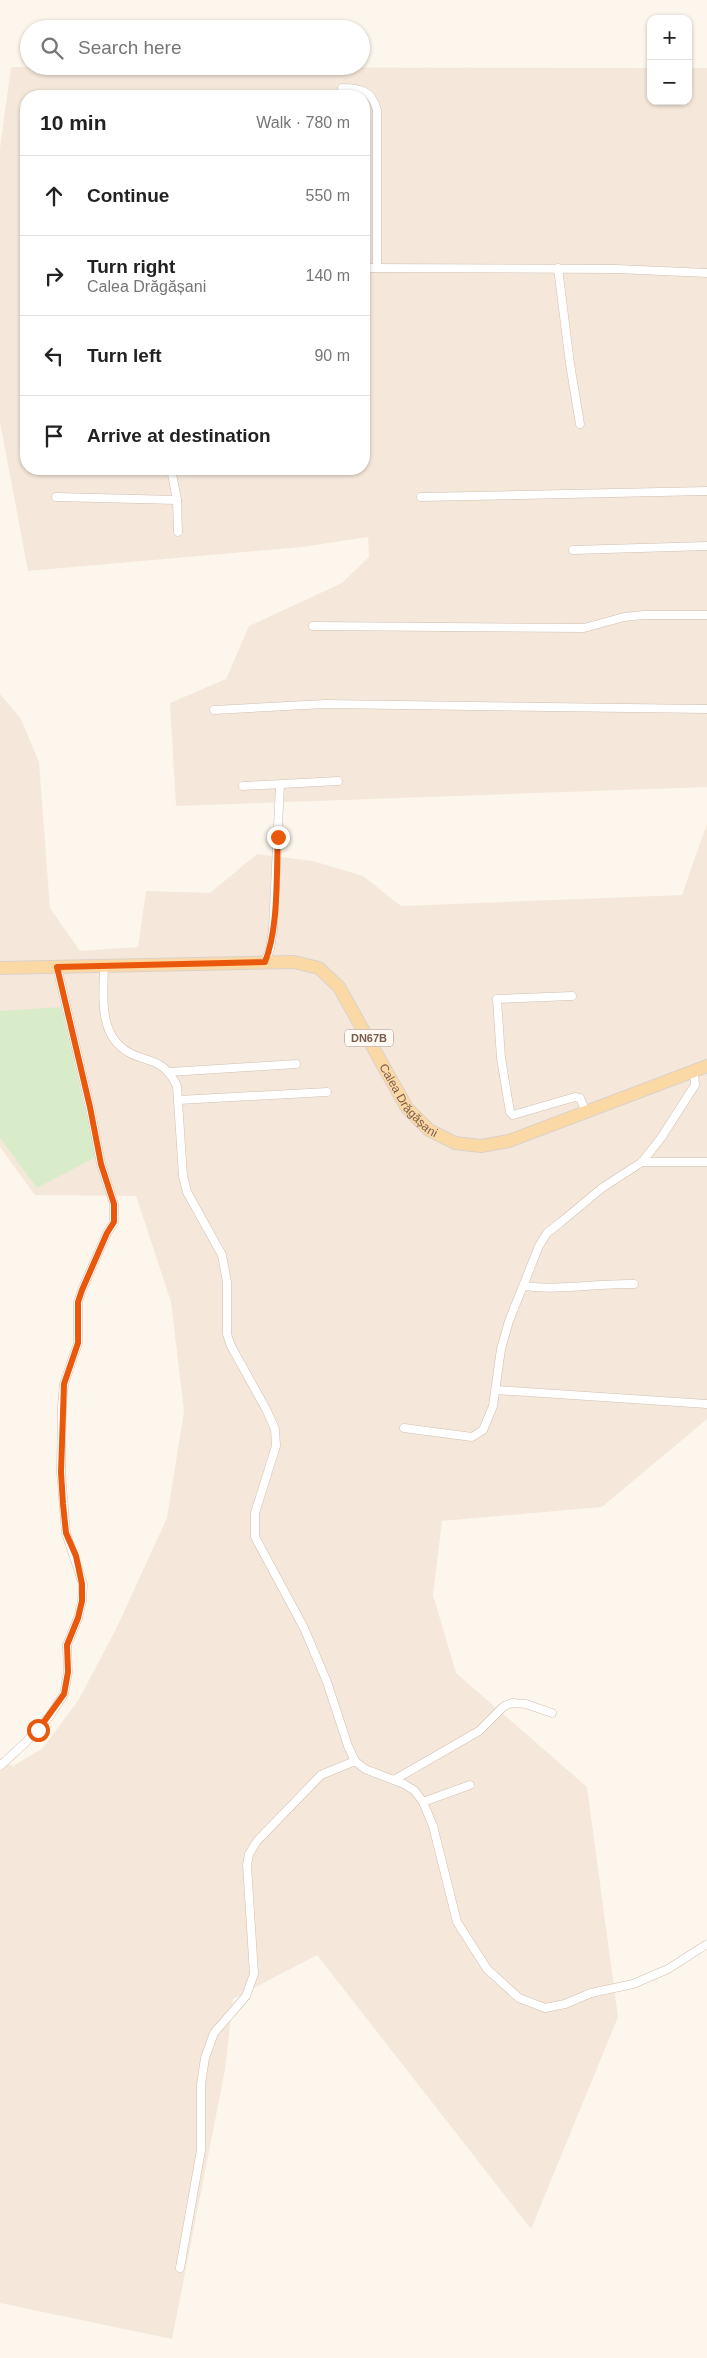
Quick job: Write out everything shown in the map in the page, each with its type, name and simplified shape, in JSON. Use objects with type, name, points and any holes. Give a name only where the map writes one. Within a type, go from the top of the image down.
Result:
[{"type":"main road","name":"Calea Drăgășani","points":[[0,968],[265,962],[308,964],[319,968],[331,977],[347,1000],[408,1108],[429,1130],[455,1143],[481,1146],[509,1140],[707,1066]]},
{"type":"street","points":[[342,88],[364,90]]},
{"type":"street","points":[[370,96],[377,110],[377,268]]},
{"type":"street","points":[[370,268],[558,268],[707,273]]},
{"type":"street","points":[[558,268],[570,364],[580,424]]},
{"type":"street","points":[[172,475],[177,500],[178,532]]},
{"type":"street","points":[[421,497],[707,491]]},
{"type":"street","points":[[56,497],[177,500]]},
{"type":"street","points":[[573,550],[707,546]]},
{"type":"street","points":[[313,626],[584,628],[624,617],[644,614],[707,615]]},
{"type":"street","points":[[214,710],[325,704],[707,709]]},
{"type":"street","points":[[243,786],[338,781]]},
{"type":"street","points":[[265,962],[274,929],[280,784]]},
{"type":"street","points":[[104,966],[105,1018],[108,1031],[126,1052],[160,1064],[170,1072],[176,1086],[179,1100],[183,1176],[187,1192],[195,1210],[222,1255],[228,1282],[227,1334],[231,1346],[266,1409],[274,1429],[276,1446],[255,1513],[255,1537],[304,1628],[327,1682],[348,1746],[355,1761],[364,1769],[394,1780],[415,1791],[423,1802],[433,1826],[457,1922],[487,1969],[524,2001],[545,2008],[554,2007],[591,1992],[633,1984],[668,1969],[707,1944]]},
{"type":"street","points":[[0,1766],[49,1717],[64,1694],[68,1672],[67,1645],[78,1618],[82,1601],[82,1584],[76,1556],[66,1533],[61,1472],[64,1384],[78,1343],[78,1302],[107,1233],[114,1222],[114,1204],[101,1164],[90,1107],[57,967]]},
{"type":"street","points":[[572,996],[497,999],[501,1058],[510,1112],[513,1115],[575,1097],[580,1098],[586,1112]]},
{"type":"street","points":[[170,1072],[296,1064]]},
{"type":"street","points":[[404,1428],[472,1437],[483,1430],[496,1390],[501,1349],[509,1321],[524,1286],[533,1258],[547,1233],[602,1188],[642,1162],[661,1138],[695,1085],[694,1072]]},
{"type":"street","points":[[179,1100],[327,1092]]},
{"type":"street","points":[[642,1162],[707,1162]]},
{"type":"street","points":[[524,1286],[545,1289],[602,1284],[634,1284]]},
{"type":"street","points":[[496,1390],[707,1404]]},
{"type":"street","points":[[394,1780],[480,1730],[504,1706],[512,1703],[526,1704],[552,1713]]},
{"type":"street","points":[[180,2268],[201,2150],[201,2084],[205,2058],[214,2034],[246,1996],[254,1974],[247,1865],[249,1854],[257,1841],[321,1775],[355,1761]]},
{"type":"street","points":[[423,1802],[470,1785]]},
{"type":"shaded area","points":[[11,67],[20,67],[20,75],[370,75],[370,68],[647,68],[647,105],[692,105],[692,68],[707,68],[707,787],[176,806],[170,703],[226,679],[249,626],[342,583],[369,557],[368,537],[302,547],[28,571],[0,422],[0,148]]},
{"type":"shaded area","points":[[0,694],[21,719],[39,762],[50,908],[80,951],[138,947],[146,891],[210,893],[257,854],[313,861],[363,876],[401,906],[682,895],[707,823],[707,1419],[602,1507],[442,1521],[433,1595],[456,1673],[587,1787],[618,2017],[531,2229],[317,1955],[233,1999],[225,2070],[172,2339],[0,2303],[0,1758],[13,1766],[42,1749],[78,1701],[116,1629],[167,1518],[184,1411],[171,1302],[136,1196],[35,1195],[0,1147]]},
{"type":"green space","points":[[61,1007],[96,1157],[37,1188],[0,1138],[0,1011]]},
{"type":"route","points":[[38,1730],[64,1694],[69,1658],[67,1645],[78,1618],[82,1601],[82,1584],[76,1556],[66,1533],[63,1504],[61,1446],[64,1384],[78,1343],[78,1302],[107,1233],[114,1222],[114,1204],[101,1164],[90,1107],[57,967],[265,962],[274,929],[278,837]]}]
